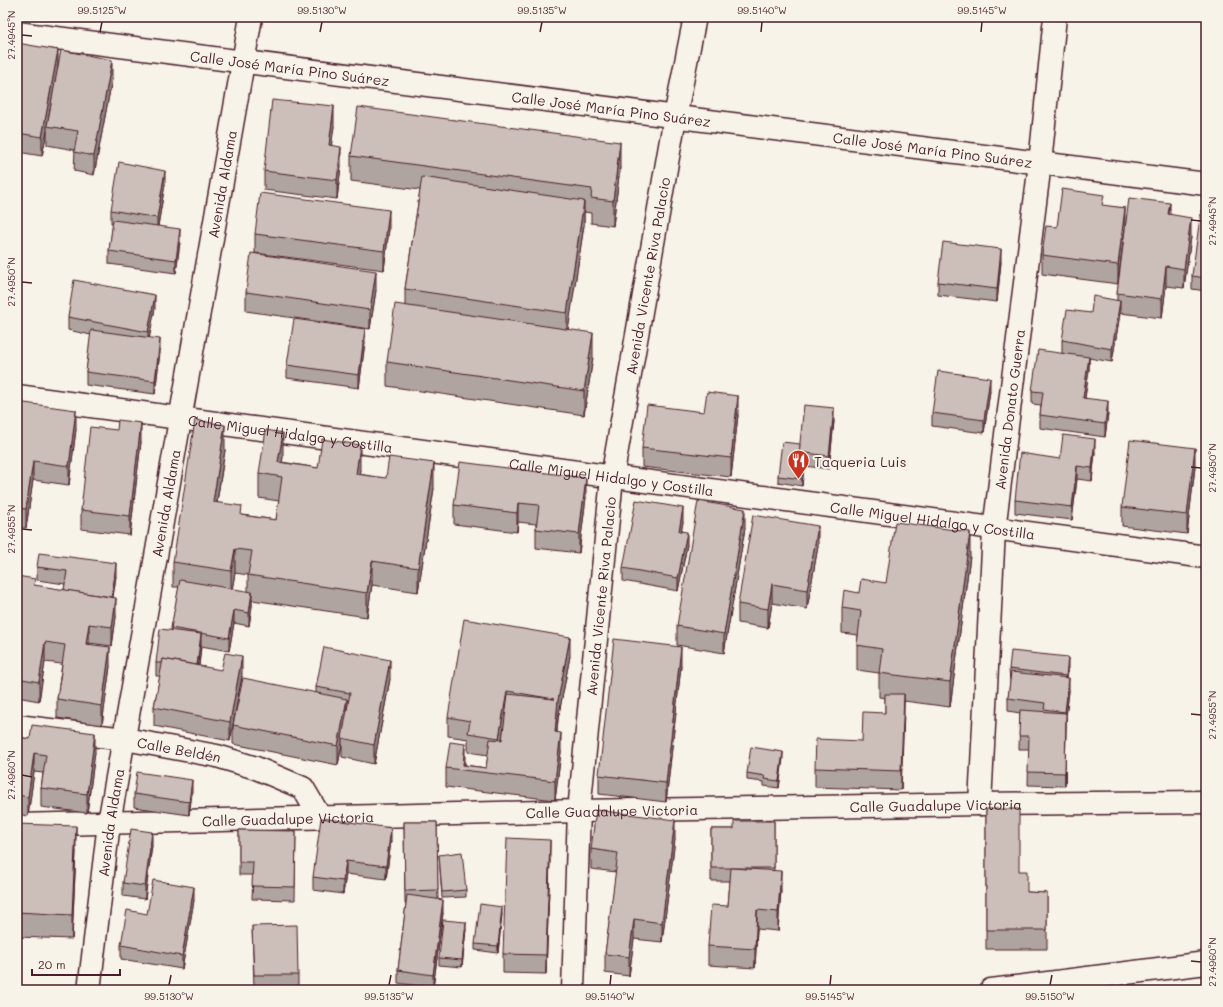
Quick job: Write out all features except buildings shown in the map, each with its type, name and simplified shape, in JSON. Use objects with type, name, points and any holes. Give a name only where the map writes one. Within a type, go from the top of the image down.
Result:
[{"type":"street","name":"Avenida Aldama","points":[[89,990],[110,823],[124,739],[182,418],[242,62],[252,17]]},
{"type":"street","name":"Avenida Vicente Riva Palacio","points":[[573,990],[580,811],[612,478],[675,117],[695,17]]},
{"type":"street","name":"Avenida Donato Guerra","points":[[980,804],[994,530],[1040,163],[1055,17]]},
{"type":"street","name":"Calle José María Pino Suárez","points":[[17,34],[1206,184]]},
{"type":"street","name":"Calle Miguel Hidalgo y Costilla","points":[[17,396],[994,530],[1206,557]]},
{"type":"street","name":"Calle Beldén","points":[[17,726],[124,739],[216,756],[256,768],[303,788],[320,817]]},
{"type":"street","name":"Calle Guadalupe Victoria","points":[[17,825],[580,811],[980,804],[1206,802]]},
{"type":"street","points":[[991,990],[1206,963]]},
{"type":"place","name":"Taqueria Luis","points":[[799,480]]}]
